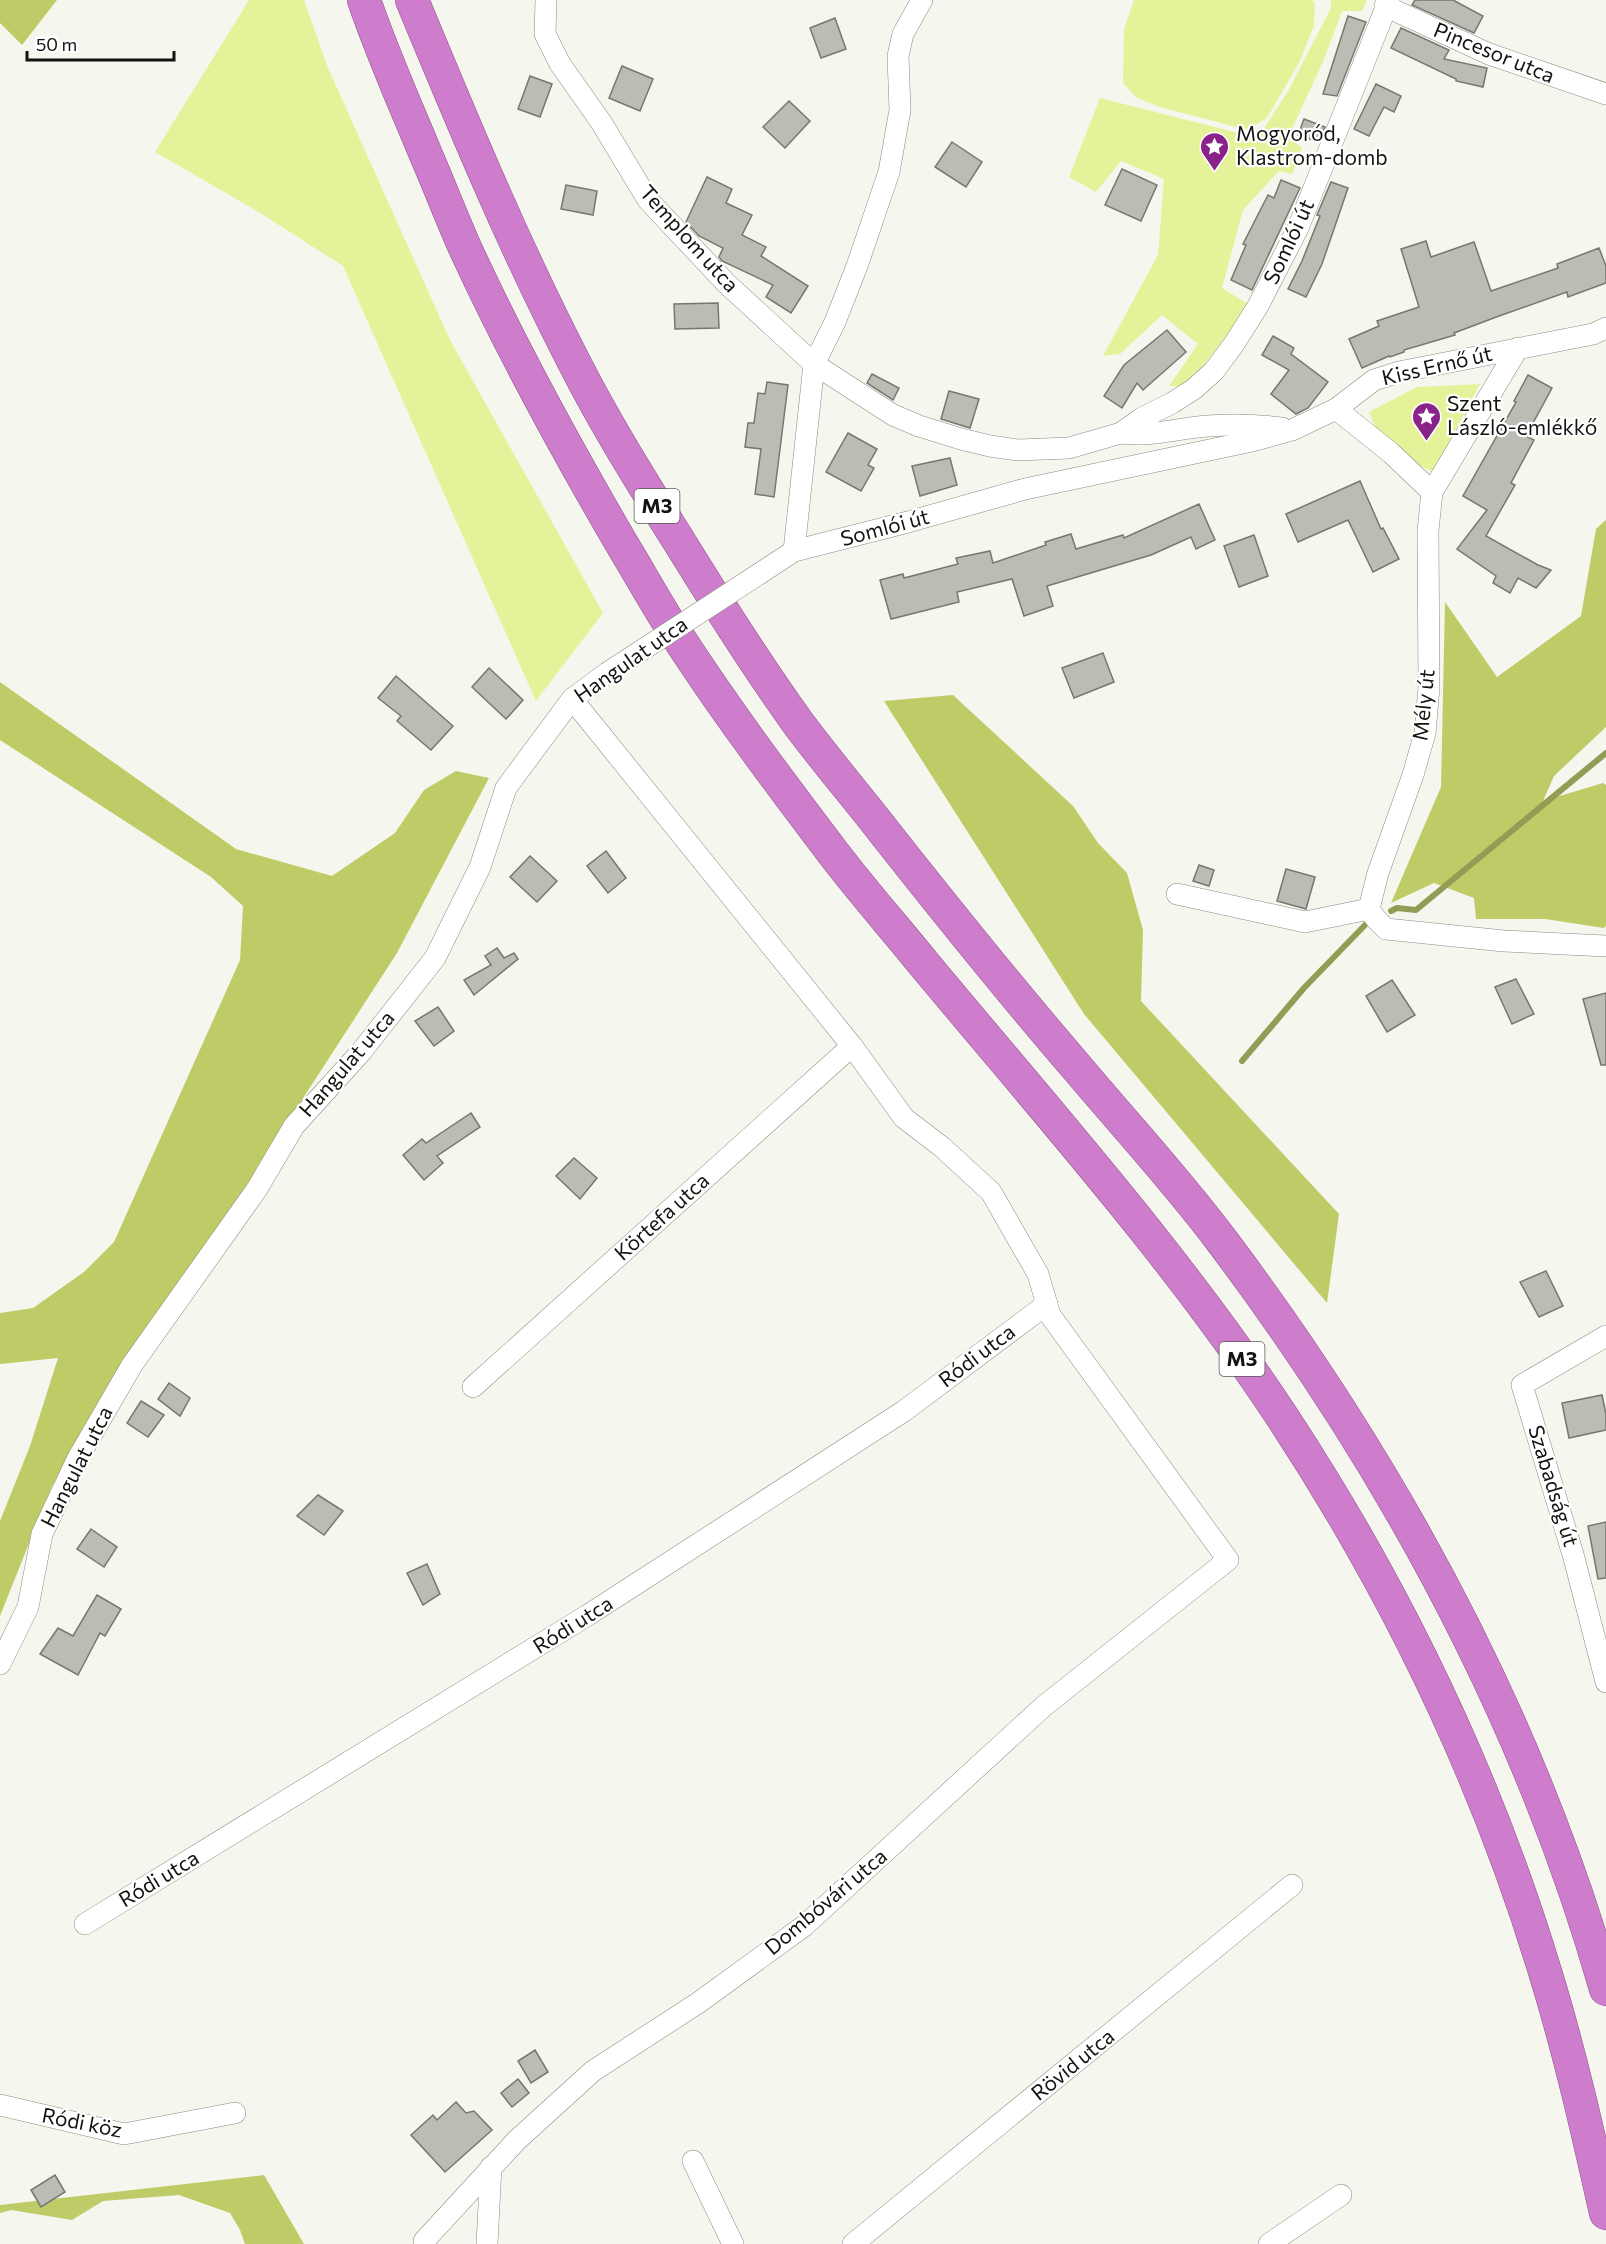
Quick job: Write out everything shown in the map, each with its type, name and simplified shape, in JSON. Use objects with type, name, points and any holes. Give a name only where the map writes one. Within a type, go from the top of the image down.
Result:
[{"type":"highway","name":"M3","points":[[364,0],[380,45],[466,250],[538,395],[668,622],[748,739],[837,859],[1200,1300],[1281,1415],[1324,1483],[1380,1581],[1423,1663],[1457,1738],[1489,1812],[1516,1886],[1545,1972],[1569,2056],[1606,2213]]},
{"type":"highway","name":"M3","points":[[412,0],[513,238],[577,368],[634,470],[712,594],[798,723],[834,769],[987,962],[1221,1239],[1322,1381],[1367,1450],[1462,1621],[1501,1704],[1538,1791],[1572,1882],[1606,1989]]},
{"type":"street","name":"Templom utca","points":[[546,0],[545,34],[560,64],[601,122],[648,200],[726,284],[814,363],[893,415],[961,439]]},
{"type":"street","points":[[794,551],[814,363],[835,322],[857,266],[889,172],[900,110],[898,56],[903,34],[922,0]]},
{"type":"street","name":"Pincesor utca","points":[[1387,3],[1489,54],[1606,94]]},
{"type":"street","name":"Somlói út","points":[[961,439],[1018,450],[1069,448],[1120,433],[1194,389],[1214,371],[1257,306],[1298,228],[1387,3]]},
{"type":"street","name":"Kiss Ernő út","points":[[1336,409],[1374,380],[1399,372],[1593,334],[1606,328]]},
{"type":"street","name":"Kiss Ernő út","points":[[1432,492],[1518,348]]},
{"type":"street","points":[[1336,409],[1391,453],[1432,492]]},
{"type":"street","name":"Somlói út","points":[[794,551],[1025,489],[1252,441],[1292,430],[1336,409]]},
{"type":"street","name":"Somlói út","points":[[1120,433],[1137,435],[1225,425],[1262,425],[1292,430]]},
{"type":"street","name":"Mély út","points":[[1369,909],[1378,873],[1413,775],[1425,733],[1429,687],[1428,531],[1432,492]]},
{"type":"street","name":"Hangulat utca","points":[[0,1664],[28,1607],[42,1534],[78,1458],[132,1365],[257,1190],[294,1126],[361,1052],[435,958],[480,867],[506,788],[572,699],[607,673],[794,551]]},
{"type":"street","points":[[572,699],[852,1047],[904,1118],[991,1192],[1038,1274],[1047,1304]]},
{"type":"street","points":[[1177,894],[1305,922],[1369,909],[1386,929],[1504,941],[1606,946]]},
{"type":"street","name":"Körtefa utca","points":[[473,1387],[852,1047]]},
{"type":"street","name":"Dombóvári utca","points":[[424,2241],[491,2167],[593,2071],[698,2003],[804,1926],[1044,1706],[1228,1560],[1050,1315],[1047,1304]]},
{"type":"street","name":"Ródi utca","points":[[85,1924],[588,1616],[904,1411],[1047,1304]]},
{"type":"street","name":"Szabadság út","points":[[1606,1336],[1522,1385],[1574,1558],[1606,1682]]},
{"type":"street","name":"Rövid utca","points":[[853,2244],[1292,1886]]},
{"type":"street","name":"Ródi köz","points":[[0,2105],[124,2134],[235,2113]]},
{"type":"street","points":[[693,2161],[733,2244]]},
{"type":"street","points":[[487,2244],[491,2167]]},
{"type":"street","points":[[1269,2244],[1341,2195]]},
{"type":"green space","points":[[0,0],[57,0],[22,45],[0,23]]},
{"type":"green space","points":[[249,0],[304,0],[328,68],[450,340],[603,613],[536,701],[343,266],[257,211],[155,152]]},
{"type":"green space","points":[[1134,0],[1312,0],[1315,2],[1314,26],[1299,63],[1267,118],[1247,130],[1160,107],[1137,98],[1123,83],[1124,29]]},
{"type":"green space","points":[[1331,0],[1367,0],[1362,11],[1342,11],[1323,62],[1288,137],[1302,148],[1292,174],[1279,171],[1243,210],[1222,288],[1250,305],[1187,387],[1169,386],[1198,344],[1162,315],[1120,354],[1103,356],[1158,255],[1164,179],[1121,161],[1096,192],[1069,177],[1100,98],[1258,138],[1288,91],[1331,8]]},
{"type":"green space","points":[[1480,384],[1433,472],[1384,448],[1369,412],[1417,387]]},
{"type":"green space","points":[[1606,520],[1606,727],[1554,776],[1543,801],[1603,783],[1606,785],[1606,926],[1604,928],[1545,919],[1476,919],[1474,898],[1434,883],[1391,903],[1441,787],[1445,602],[1497,677],[1581,616],[1596,529]]},
{"type":"green space","points":[[0,682],[236,849],[332,876],[395,833],[424,790],[456,771],[489,778],[397,953],[52,1486],[0,1616],[0,1521],[30,1446],[58,1358],[0,1364],[0,1313],[33,1308],[84,1272],[114,1242],[240,960],[243,906],[211,877],[0,740]]},
{"type":"green space","points":[[953,695],[1073,806],[1098,843],[1127,873],[1143,930],[1141,1001],[1339,1214],[1327,1303],[1084,1014],[884,701]]},
{"type":"green space","points":[[264,2175],[304,2244],[245,2244],[230,2213],[179,2195],[103,2201],[72,2220],[11,2210],[0,2213],[0,2205]]},
{"type":"building","points":[[1415,0],[1453,0],[1483,16],[1474,33],[1412,5]]},
{"type":"building","points":[[1348,16],[1366,22],[1337,96],[1323,94]]},
{"type":"building","points":[[835,18],[846,49],[821,58],[810,28]]},
{"type":"building","points":[[1401,28],[1449,50],[1444,59],[1487,68],[1483,87],[1456,81],[1391,48]]},
{"type":"building","points":[[622,66],[653,79],[640,111],[609,98]]},
{"type":"building","points":[[530,76],[552,84],[540,117],[518,109]]},
{"type":"building","points":[[1376,84],[1401,96],[1394,112],[1384,107],[1369,136],[1354,129]]},
{"type":"building","points":[[789,101],[810,121],[785,148],[763,127]]},
{"type":"building","points":[[1304,119],[1325,127],[1319,142],[1298,135]]},
{"type":"building","points":[[952,142],[982,162],[966,187],[935,167]]},
{"type":"building","points":[[1122,169],[1157,185],[1141,221],[1105,205]]},
{"type":"building","points":[[707,177],[732,189],[726,203],[752,215],[742,235],[766,247],[761,256],[808,286],[791,313],[766,297],[773,285],[722,261],[719,257],[723,248],[699,236],[686,222]]},
{"type":"building","points":[[1281,180],[1300,188],[1252,290],[1231,280],[1246,245],[1243,244],[1268,195],[1274,198]]},
{"type":"building","points":[[1331,182],[1348,188],[1322,264],[1306,297],[1288,289],[1302,261]]},
{"type":"building","points":[[566,185],[597,191],[593,215],[561,209]]},
{"type":"building","points":[[1426,241],[1431,257],[1474,242],[1491,291],[1558,268],[1557,264],[1599,248],[1606,266],[1606,283],[1568,297],[1567,292],[1454,333],[1455,335],[1404,350],[1404,352],[1362,368],[1349,339],[1379,326],[1377,321],[1419,307],[1401,249]]},
{"type":"building","points":[[718,303],[719,328],[675,329],[674,304]]},
{"type":"building","points":[[1167,330],[1186,352],[1143,390],[1137,383],[1122,408],[1104,396],[1124,365]]},
{"type":"building","points":[[1273,336],[1294,348],[1291,354],[1328,382],[1308,408],[1296,414],[1271,394],[1289,370],[1262,355]]},
{"type":"building","points":[[872,374],[899,388],[893,400],[867,383]]},
{"type":"building","points":[[1528,375],[1552,388],[1526,436],[1534,440],[1511,483],[1515,485],[1486,536],[1551,570],[1536,588],[1518,578],[1510,593],[1493,583],[1496,576],[1457,549],[1487,510],[1463,496],[1516,402],[1514,401]]},
{"type":"building","points":[[767,382],[788,385],[774,497],[755,494],[761,449],[745,447],[748,423],[754,423],[758,393],[765,394]]},
{"type":"building","points":[[949,391],[979,399],[970,428],[941,419]]},
{"type":"building","points":[[848,433],[877,449],[868,465],[874,468],[861,491],[826,472]]},
{"type":"building","points":[[950,458],[957,485],[920,496],[912,466]]},
{"type":"building","points":[[1360,481],[1381,529],[1383,528],[1399,559],[1373,572],[1348,520],[1298,542],[1286,514]]},
{"type":"building","points":[[1199,504],[1215,540],[1196,549],[1191,537],[1151,555],[1047,586],[1053,606],[1024,616],[1012,579],[957,592],[959,602],[891,619],[880,580],[903,574],[904,578],[958,564],[956,558],[990,551],[993,563],[1071,534],[1076,549],[1123,535],[1124,538]]},
{"type":"building","points":[[1254,535],[1268,576],[1239,587],[1224,546]]},
{"type":"building","points":[[1103,653],[1114,682],[1074,698],[1062,668]]},
{"type":"building","points":[[489,668],[523,700],[506,719],[472,687]]},
{"type":"building","points":[[396,676],[453,726],[431,750],[397,721],[401,716],[378,698]]},
{"type":"building","points":[[606,851],[626,878],[608,893],[587,866]]},
{"type":"building","points":[[530,856],[557,881],[537,902],[510,877]]},
{"type":"building","points":[[1199,865],[1214,870],[1209,886],[1193,881]]},
{"type":"building","points":[[1286,869],[1315,877],[1306,909],[1277,901]]},
{"type":"building","points":[[497,948],[504,958],[514,953],[518,959],[474,995],[464,980],[491,965],[485,956]]},
{"type":"building","points":[[1516,979],[1534,1014],[1512,1024],[1495,987]]},
{"type":"building","points":[[1392,980],[1415,1015],[1387,1032],[1366,996]]},
{"type":"building","points":[[1606,993],[1606,1065],[1601,1065],[1583,999]]},
{"type":"building","points":[[438,1007],[454,1031],[434,1046],[415,1021]]},
{"type":"building","points":[[471,1113],[480,1127],[437,1156],[443,1163],[424,1180],[403,1155],[422,1139],[426,1143]]},
{"type":"building","points":[[574,1158],[597,1178],[580,1199],[556,1176]]},
{"type":"building","points":[[1546,1271],[1563,1306],[1539,1317],[1520,1282]]},
{"type":"building","points":[[169,1383],[190,1398],[180,1416],[158,1399]]},
{"type":"building","points":[[1602,1395],[1606,1414],[1606,1430],[1569,1438],[1562,1403]]},
{"type":"building","points":[[141,1401],[164,1415],[148,1437],[127,1423]]},
{"type":"building","points":[[318,1495],[343,1511],[324,1535],[297,1516]]},
{"type":"building","points":[[1606,1522],[1606,1578],[1598,1579],[1588,1526]]},
{"type":"building","points":[[91,1529],[117,1547],[104,1567],[77,1549]]},
{"type":"building","points":[[427,1564],[440,1594],[423,1605],[407,1573]]},
{"type":"building","points":[[97,1595],[121,1609],[105,1636],[100,1633],[78,1675],[40,1654],[58,1628],[73,1636]]},
{"type":"building","points":[[535,2050],[548,2072],[531,2083],[518,2061]]},
{"type":"building","points":[[518,2079],[529,2093],[512,2107],[501,2093]]},
{"type":"building","points":[[456,2102],[466,2113],[474,2111],[492,2130],[445,2172],[411,2135],[433,2115],[437,2120]]},
{"type":"building","points":[[55,2175],[65,2192],[41,2207],[31,2190]]},
{"type":"waterway","points":[[1391,911],[1397,908],[1416,910],[1606,753]]},
{"type":"waterway","points":[[1242,1061],[1304,988],[1365,925]]},
{"type":"place","name":"Mogyoród, Klastrom-domb","points":[[1215,172]]},
{"type":"place","name":"Szent László-emlékkő","points":[[1426,442]]}]
